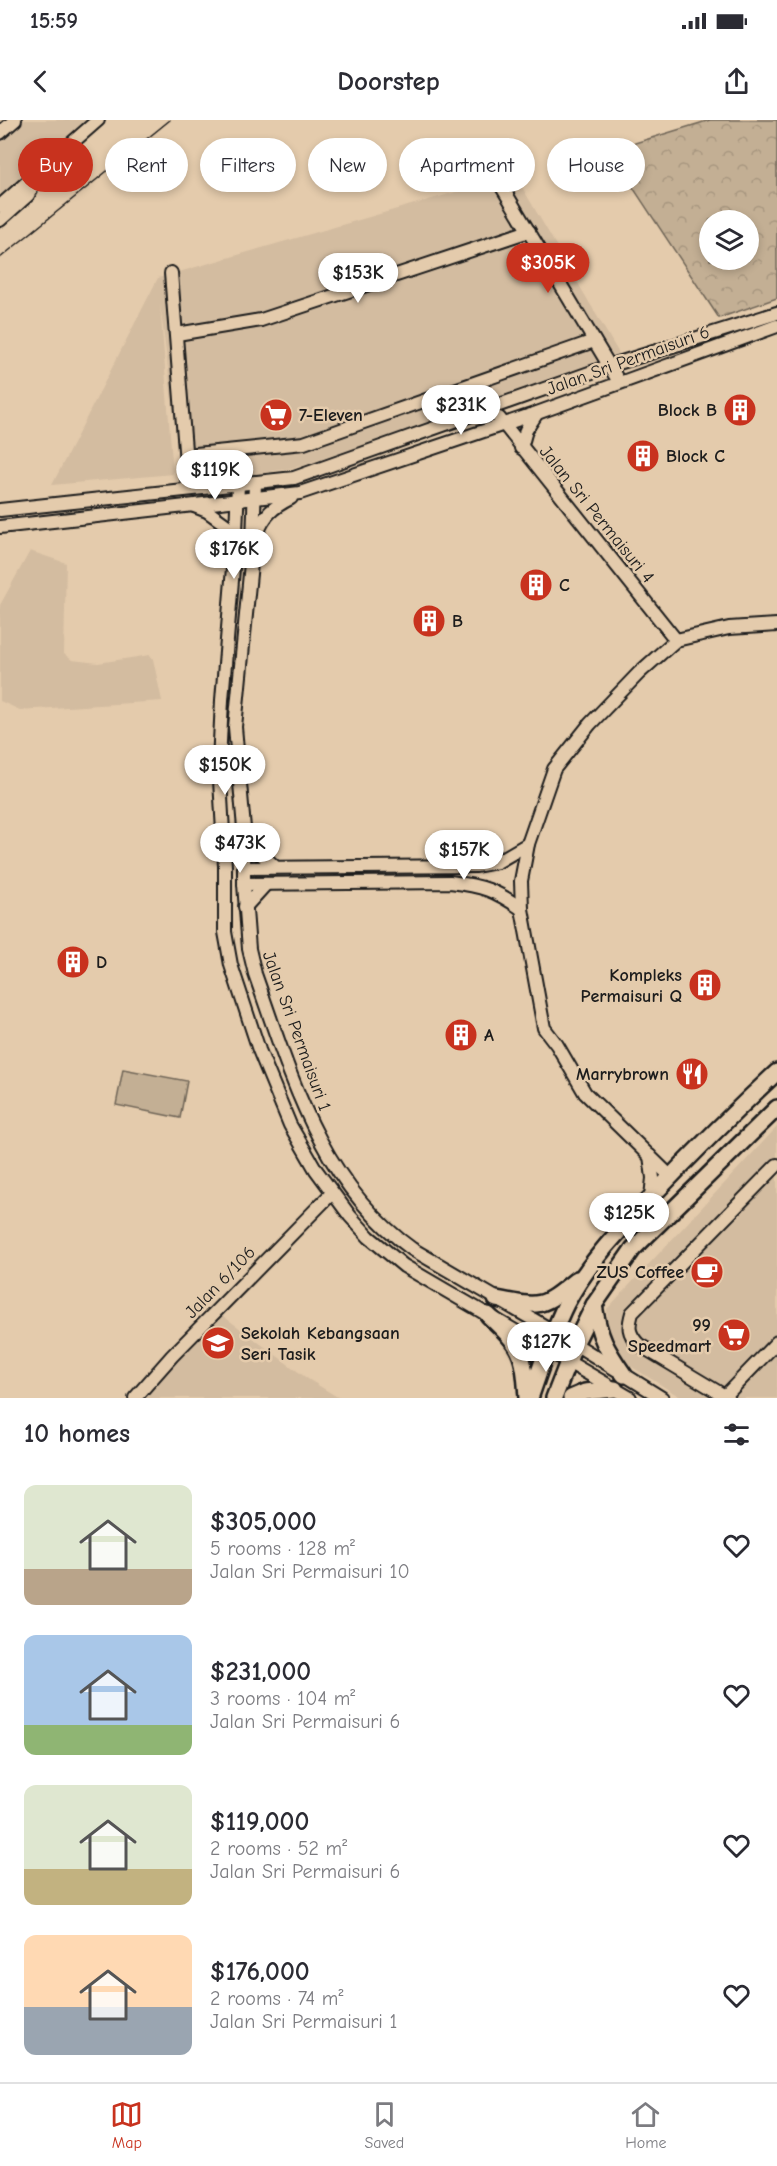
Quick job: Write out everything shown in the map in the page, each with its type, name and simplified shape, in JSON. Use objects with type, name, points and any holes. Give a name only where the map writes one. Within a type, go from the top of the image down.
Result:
[{"type":"main road","points":[[529,1398],[553,1332],[566,1304],[586,1272],[615,1235],[651,1197],[777,1072]]},
{"type":"main road","points":[[671,1177],[679,1182],[689,1182],[773,1112]]},
{"type":"main road","points":[[554,1398],[575,1344],[594,1305],[633,1249],[773,1112]]},
{"type":"main road","points":[[496,1299],[541,1305],[586,1272]]},
{"type":"main road","points":[[594,1305],[602,1340],[624,1375]]},
{"type":"main road","points":[[488,1316],[515,1341],[525,1364],[529,1398]]},
{"type":"main road","points":[[571,1398],[585,1392],[615,1389]]},
{"type":"street","points":[[0,133],[15,120]]},
{"type":"street","points":[[77,138],[98,120]]},
{"type":"street","points":[[0,206],[18,190]]},
{"type":"street","points":[[0,220],[30,192]]},
{"type":"street","points":[[506,192],[619,382]]},
{"type":"street","points":[[177,334],[261,320],[529,231]]},
{"type":"street","points":[[171,273],[188,488]]},
{"type":"street","name":"Jalan Sri Permaisuri 6","points":[[0,510],[294,478],[609,366],[777,313]]},
{"type":"street","name":"Jalan Sri Permaisuri 6","points":[[0,527],[300,493],[537,413],[777,326]]},
{"type":"street","points":[[186,455],[304,443],[594,341]]},
{"type":"street","name":"Jalan Sri Permaisuri 4","points":[[492,409],[676,640]]},
{"type":"street","points":[[521,448],[526,430],[537,413]]},
{"type":"street","points":[[239,880],[244,868],[244,828],[235,727],[253,543],[255,482]]},
{"type":"street","points":[[238,484],[219,763],[224,852],[225,932],[231,965],[245,1012],[290,1125],[332,1193],[369,1237],[404,1266],[630,1398]]},
{"type":"street","points":[[253,543],[262,520],[268,512],[274,506],[300,493]]},
{"type":"street","points":[[191,505],[207,511],[236,532]]},
{"type":"street","points":[[671,1177],[585,1093],[557,1045],[544,1028],[522,909],[521,881],[528,844],[554,769],[590,724],[639,673],[676,640],[729,628],[777,625]]},
{"type":"street","points":[[244,828],[259,852],[275,867]]},
{"type":"street","points":[[244,868],[476,866],[497,862],[528,844]]},
{"type":"street","points":[[224,852],[239,880]]},
{"type":"street","points":[[225,896],[228,883],[239,880],[266,884],[450,882],[479,886],[503,896],[522,909]]},
{"type":"street","name":"Jalan Sri Permaisuri 1","points":[[239,880],[245,907],[249,949],[266,1005],[309,1120],[330,1158],[365,1209],[412,1249],[575,1344],[662,1398]]},
{"type":"street","points":[[245,907],[266,884]]},
{"type":"street","points":[[245,1012],[266,1005]]},
{"type":"street","points":[[650,1156],[653,1178],[651,1197]]},
{"type":"street","points":[[777,1165],[632,1313],[628,1327],[631,1337],[638,1344],[726,1397],[777,1342]]},
{"type":"street","name":"Jalan 6/106","points":[[135,1398],[172,1356],[332,1193]]},
{"type":"street","points":[[404,1266],[413,1257],[412,1249]]},
{"type":"shaded area","points":[[0,120],[92,120],[72,138],[18,138],[18,187],[0,203]]},
{"type":"shaded area","points":[[456,192],[525,192],[621,357],[302,466],[259,474],[181,476],[160,303],[173,474],[52,485],[158,278]]},
{"type":"shaded area","points":[[30,551],[66,563],[64,654],[72,660],[98,663],[150,655],[153,659],[162,701],[20,710],[0,701],[0,605]]},
{"type":"shaded area","points":[[777,1127],[777,1398],[682,1398],[624,1362],[608,1329],[607,1309]]},
{"type":"shaded area","name":"Sekolah Kebangsaan Seri Tasik","points":[[211,1307],[308,1379],[339,1398],[126,1398]]},
{"type":"green space","points":[[710,120],[777,120],[777,298],[719,318],[636,192],[645,192],[645,140]]},
{"type":"green space","points":[[123,1069],[187,1081],[180,1118],[116,1105]]},
{"type":"tram line","points":[[0,258],[170,120]]},
{"type":"place","name":"Block B","points":[[740,410]]},
{"type":"place","name":"7-Eleven","points":[[276,415]]},
{"type":"place","name":"Block C","points":[[643,456]]},
{"type":"place","name":"C","points":[[536,585]]},
{"type":"place","name":"B","points":[[429,621]]},
{"type":"place","name":"D","points":[[73,962]]},
{"type":"place","name":"Kompleks Permaisuri Q","points":[[705,985]]},
{"type":"place","name":"A","points":[[461,1035]]},
{"type":"place","name":"Marrybrown","points":[[692,1074]]},
{"type":"place","name":"ZUS Coffee","points":[[707,1272]]},
{"type":"place","name":"99 Speedmart","points":[[734,1335]]},
{"type":"place","name":"Sekolah Kebangsaan Seri Tasik","points":[[218,1343]]}]
